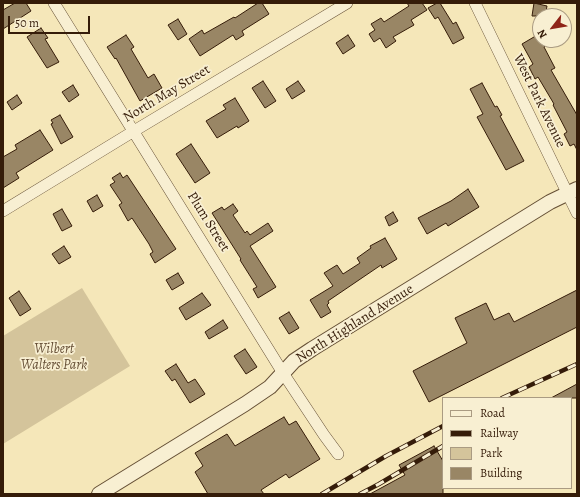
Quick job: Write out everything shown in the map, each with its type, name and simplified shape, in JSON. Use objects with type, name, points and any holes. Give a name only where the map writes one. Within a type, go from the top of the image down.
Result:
[{"type":"street","name":"Plum Street","points":[[54,3],[284,373],[338,454]]},
{"type":"street","name":"North May Street","points":[[3,211],[347,3]]},
{"type":"street","name":"West Park Avenue","points":[[475,3],[572,191],[577,213]]},
{"type":"street","name":"North Highland Avenue","points":[[99,494],[270,387],[294,361],[312,349],[550,202],[572,191]]},
{"type":"green space","name":"Wilbert Walters Park","points":[[82,288],[130,366],[3,444],[3,336]]},
{"type":"building","points":[[15,3],[26,3],[31,11],[3,29],[3,10]]},
{"type":"building","points":[[258,3],[262,3],[269,14],[242,31],[244,35],[236,40],[233,35],[200,56],[189,39],[202,30],[204,34],[234,17],[235,18]]},
{"type":"building","points":[[407,3],[422,3],[427,10],[411,20],[414,25],[393,37],[396,41],[386,48],[380,38],[374,42],[369,34],[375,30],[371,24],[381,18],[384,22],[409,6]]},
{"type":"building","points":[[440,3],[453,24],[456,22],[464,38],[453,44],[438,17],[435,19],[428,8]]},
{"type":"building","points":[[534,3],[547,6],[547,8],[533,8]]},
{"type":"building","points":[[178,19],[187,34],[178,40],[168,25]]},
{"type":"building","points":[[41,28],[48,38],[45,39],[59,62],[47,68],[27,37]]},
{"type":"building","points":[[126,35],[134,47],[131,49],[148,78],[154,74],[162,88],[140,101],[116,58],[115,59],[107,47]]},
{"type":"building","points":[[348,35],[355,46],[343,54],[336,43]]},
{"type":"building","points":[[532,38],[532,48],[545,48],[555,68],[551,70],[577,115],[577,150],[574,144],[570,146],[564,134],[567,132],[553,105],[554,104],[538,77],[535,79],[529,67],[533,64],[522,44]]},
{"type":"building","points":[[263,81],[276,101],[265,108],[252,88]]},
{"type":"building","points":[[298,81],[305,91],[292,99],[286,89]]},
{"type":"building","points":[[482,83],[495,107],[497,106],[502,115],[500,116],[524,161],[506,170],[477,117],[483,114],[470,89]]},
{"type":"building","points":[[73,85],[79,95],[69,102],[62,92]]},
{"type":"building","points":[[17,95],[22,103],[12,110],[7,102]]},
{"type":"building","points":[[235,98],[249,121],[238,128],[237,126],[217,138],[206,121],[226,109],[223,105]]},
{"type":"building","points":[[60,115],[73,137],[61,144],[51,124],[53,123],[51,120]]},
{"type":"building","points":[[40,130],[53,150],[16,173],[19,178],[3,188],[3,157],[17,149],[15,145]]},
{"type":"building","points":[[191,144],[210,173],[195,183],[176,154]]},
{"type":"building","points":[[120,173],[123,178],[127,175],[176,249],[155,263],[150,254],[153,252],[149,244],[132,218],[128,221],[119,205],[122,203],[110,185],[115,182],[112,178]]},
{"type":"building","points":[[468,189],[479,207],[448,226],[446,223],[427,234],[418,218],[451,201]]},
{"type":"building","points":[[97,195],[103,206],[93,212],[87,201]]},
{"type":"building","points":[[233,204],[238,211],[233,215],[245,233],[247,231],[250,235],[268,223],[273,231],[250,246],[276,287],[258,298],[253,289],[257,287],[212,213],[222,207],[224,210]]},
{"type":"building","points":[[62,209],[72,226],[62,231],[53,214]]},
{"type":"building","points":[[393,212],[398,221],[389,226],[385,217]]},
{"type":"building","points":[[385,238],[397,259],[382,268],[381,265],[328,301],[329,303],[327,305],[331,312],[321,318],[310,300],[333,286],[324,273],[337,265],[343,274],[360,263],[357,258],[371,248],[370,246]]},
{"type":"building","points":[[64,246],[71,257],[59,264],[52,254]]},
{"type":"building","points":[[178,273],[184,283],[172,290],[166,280]]},
{"type":"building","points":[[577,290],[577,327],[429,402],[413,371],[467,343],[455,318],[486,303],[494,320],[509,313],[514,322]]},
{"type":"building","points":[[19,291],[31,309],[20,316],[9,298]]},
{"type":"building","points":[[202,293],[211,305],[186,320],[179,308]]},
{"type":"building","points":[[289,312],[299,328],[289,334],[279,318]]},
{"type":"building","points":[[223,320],[228,328],[209,339],[205,332]]},
{"type":"building","points":[[245,349],[257,367],[246,374],[234,356]]},
{"type":"building","points":[[176,364],[188,383],[195,379],[205,394],[190,403],[175,379],[172,381],[165,371]]},
{"type":"building","points":[[577,384],[577,398],[553,397]]},
{"type":"building","points":[[284,417],[289,425],[296,421],[320,459],[289,478],[286,474],[261,490],[264,494],[208,494],[195,472],[203,466],[195,453],[227,434],[235,446]]},
{"type":"building","points":[[434,446],[442,459],[443,494],[370,494],[405,475],[399,465]]},
{"type":"railway","points":[[504,397],[577,364]]},
{"type":"railway","points":[[322,494],[386,456],[442,427]]},
{"type":"railway","points":[[360,494],[442,447]]}]
